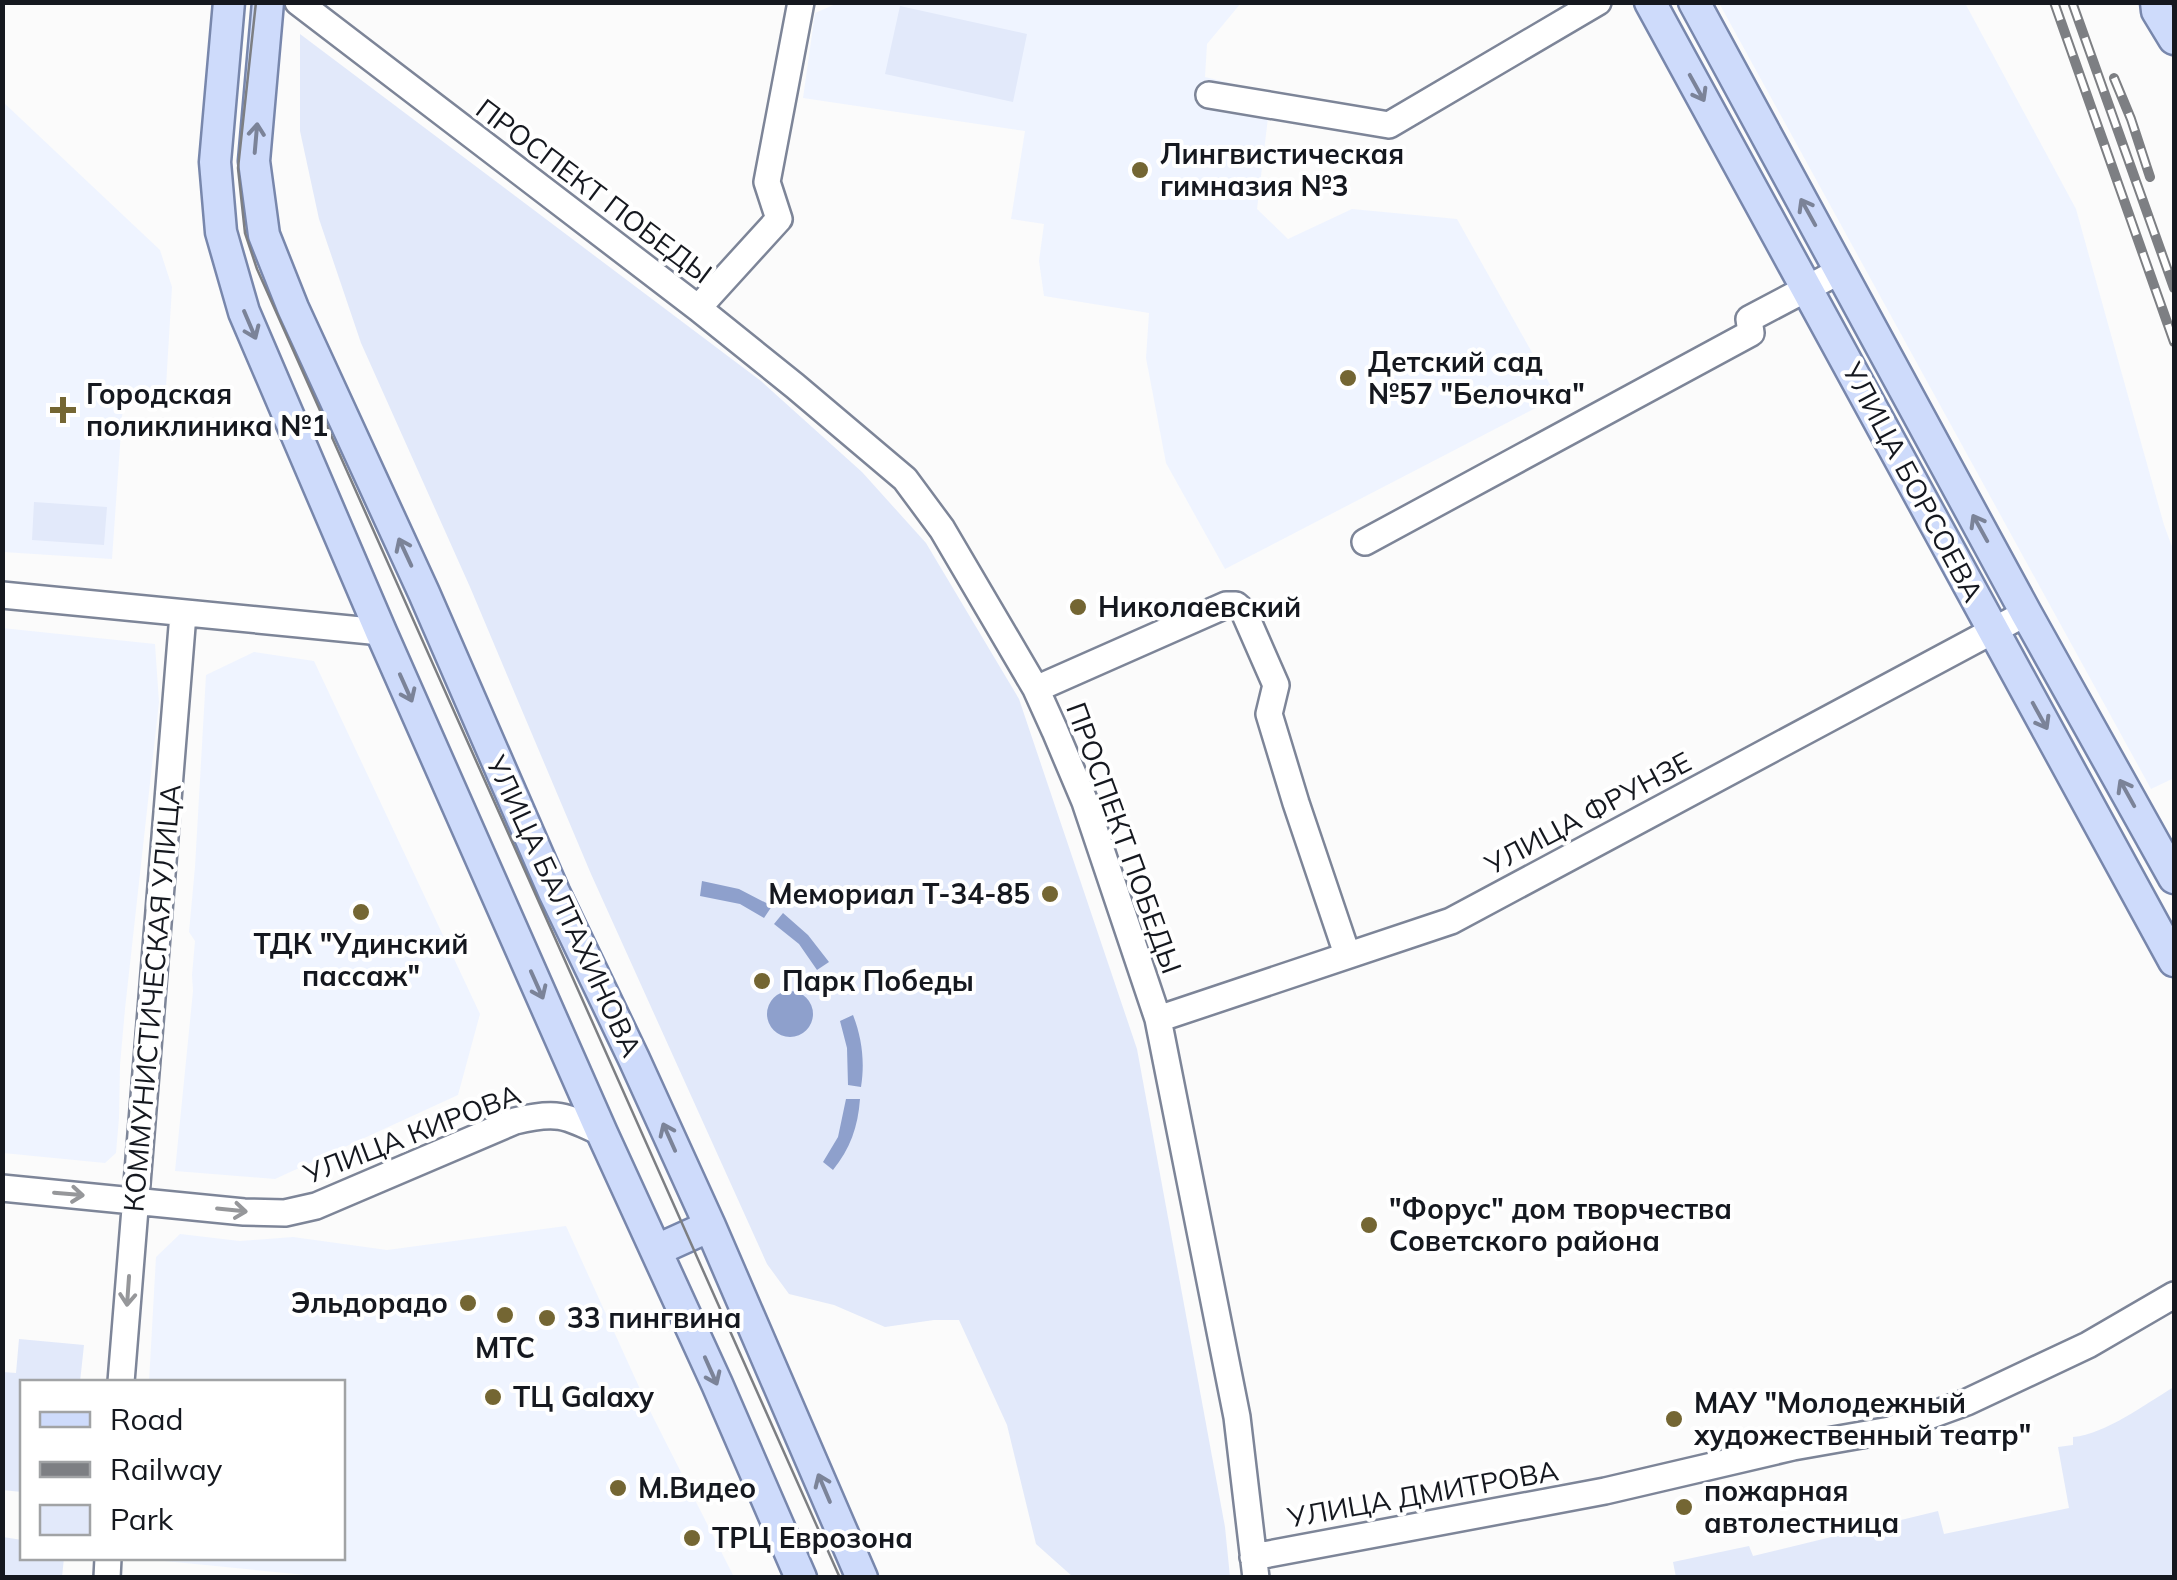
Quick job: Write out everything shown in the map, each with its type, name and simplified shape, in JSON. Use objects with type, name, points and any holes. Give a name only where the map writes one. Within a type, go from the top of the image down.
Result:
[{"type":"main road","name":"УЛИЦА БАЛТАХИНОВА","points":[[229,2],[215,162],[220,232],[244,312],[381,632],[800,1578]]},
{"type":"main road","name":"УЛИЦА БАЛТАХИНОВА","points":[[268,2],[254,161],[264,235],[554,892],[710,1226],[862,1578]]},
{"type":"main road","name":"УЛИЦА БОРСОЕВА","points":[[1650,2],[2174,961]]},
{"type":"main road","name":"УЛИЦА БОРСОЕВА","points":[[1694,2],[2174,878]]},
{"type":"main road","points":[[2156,2],[2157,11],[2174,39]]},
{"type":"main road","points":[[657,1250],[710,1226]]},
{"type":"street","points":[[698,308],[779,220],[767,182],[801,2]]},
{"type":"street","points":[[1209,95],[1389,125],[1598,2]]},
{"type":"street","name":"ПРОСПЕКТ ПОБЕДЫ","points":[[306,9],[795,386],[905,478],[942,529],[1036,690],[1085,802],[1158,1020],[1237,1417],[1254,1567]]},
{"type":"street","points":[[1365,542],[1751,333],[1749,319],[1840,271]]},
{"type":"street","points":[[2,595],[381,632]]},
{"type":"street","points":[[1036,690],[1226,605],[1236,605],[1244,612],[1276,685],[1268,714],[1347,954]]},
{"type":"street","name":"КОММУНИСТИЧЕСКАЯ УЛИЦА","points":[[121,1380],[183,614]]},
{"type":"street","name":"УЛИЦА ФРУНЗЕ","points":[[1158,1020],[1451,921],[2026,614]]},
{"type":"street","name":"УЛИЦА КИРОВА","points":[[2,1188],[285,1213],[316,1206],[515,1121],[539,1115],[567,1116],[602,1132]]},
{"type":"street","name":"УЛИЦА ДМИТРОВА","points":[[1254,1567],[1792,1447],[1890,1430],[2021,1377],[2174,1295]]},
{"type":"shaded area","points":[[838,3],[1241,3],[1207,44],[1205,77],[1271,93],[1257,209],[1288,239],[1352,209],[1457,219],[1557,397],[1225,569],[1166,463],[1146,358],[1149,313],[1044,296],[1039,261],[1044,224],[1011,219],[1025,131],[803,98],[815,13]]},
{"type":"shaded area","points":[[1719,3],[1965,3],[2076,209],[2174,552],[2174,778],[2151,789]]},
{"type":"shaded area","points":[[2,101],[160,250],[172,287],[165,403],[136,402],[124,389],[112,559],[3,552]]},
{"type":"shaded area","points":[[2,628],[155,644],[159,702],[125,1009],[116,1153],[105,1163],[3,1153]]},
{"type":"shaded area","points":[[254,652],[314,661],[480,1014],[458,1095],[275,1179],[175,1171],[193,991],[195,941],[189,932],[206,675]]},
{"type":"shaded area","name":"ТЦ Galaxy","points":[[566,1226],[650,1411],[734,1577],[336,1578],[154,1560],[345,1560],[345,1380],[149,1380],[156,1257],[180,1234],[240,1241],[293,1237],[387,1250]]},
{"type":"green space","points":[[900,6],[1027,34],[1013,102],[885,74]]},
{"type":"green space","points":[[300,34],[761,381],[862,472],[926,543],[1019,699],[1137,1049],[1225,1527],[1230,1577],[1073,1577],[1036,1544],[1007,1425],[959,1320],[885,1327],[834,1305],[789,1294],[767,1264],[591,874],[470,587],[361,343],[319,219],[300,131]]},
{"type":"green space","points":[[34,502],[107,507],[104,545],[32,540]]},
{"type":"green space","points":[[19,1339],[84,1345],[80,1380],[20,1380],[20,1492],[2,1490],[3,1372],[16,1373]]},
{"type":"green space","points":[[2174,1387],[2174,1577],[1676,1577],[1673,1562],[1749,1546],[1753,1556],[1938,1511],[1944,1534],[2069,1508],[2058,1447],[2073,1445],[2073,1437],[2112,1424]]},
{"type":"green space","points":[[3,1537],[20,1540],[20,1560],[64,1560],[62,1577],[3,1577]]},
{"type":"water","points":[[702,881],[739,889],[772,906],[764,918],[740,904],[700,896]]},
{"type":"water","points":[[783,913],[808,935],[829,962],[817,970],[799,944],[774,924]]},
{"type":"water","points":[[790,991],[806,998],[813,1014],[806,1030],[790,1037],[774,1030],[767,1014],[774,998]]},
{"type":"water","points":[[853,1015],[862,1050],[861,1087],[848,1085],[847,1048],[840,1021]]},
{"type":"water","points":[[846,1099],[860,1099],[857,1119],[848,1146],[833,1170],[823,1162],[838,1137]]},
{"type":"tram line","points":[[256,2],[238,168],[245,233],[257,269],[840,1578]]},
{"type":"railway","points":[[2054,2],[2174,342]]},
{"type":"railway","points":[[2072,2],[2174,288]]},
{"type":"railway","points":[[2114,78],[2150,177]]},
{"type":"place","name":"Лингвистическая гимназия №3","points":[[1140,170]]},
{"type":"place","name":"Детский сад №57 \"Белочка\"","points":[[1348,378]]},
{"type":"place","name":"Городская поликлиника №1","points":[[63,410]]},
{"type":"place","name":"Николаевский","points":[[1078,607]]},
{"type":"place","name":"Мемориал Т-34-85","points":[[1050,894]]},
{"type":"place","name":"ТДК \"Удинский пассаж\"","points":[[361,912]]},
{"type":"place","name":"Парк Победы","points":[[762,981]]},
{"type":"place","name":"\"Форус\" дом творчества Советского района","points":[[1369,1225]]},
{"type":"place","name":"Эльдорадо","points":[[468,1303]]},
{"type":"place","name":"МТС","points":[[505,1315]]},
{"type":"place","name":"33 пингвина","points":[[547,1318]]},
{"type":"place","name":"ТЦ Galaxy","points":[[493,1397]]},
{"type":"place","name":"МАУ \"Молодежный художественный театр\"","points":[[1674,1419]]},
{"type":"place","name":"М.Видео","points":[[618,1488]]},
{"type":"place","name":"пожарная автолестница","points":[[1684,1507]]},
{"type":"place","name":"ТРЦ Еврозона","points":[[692,1538]]}]
